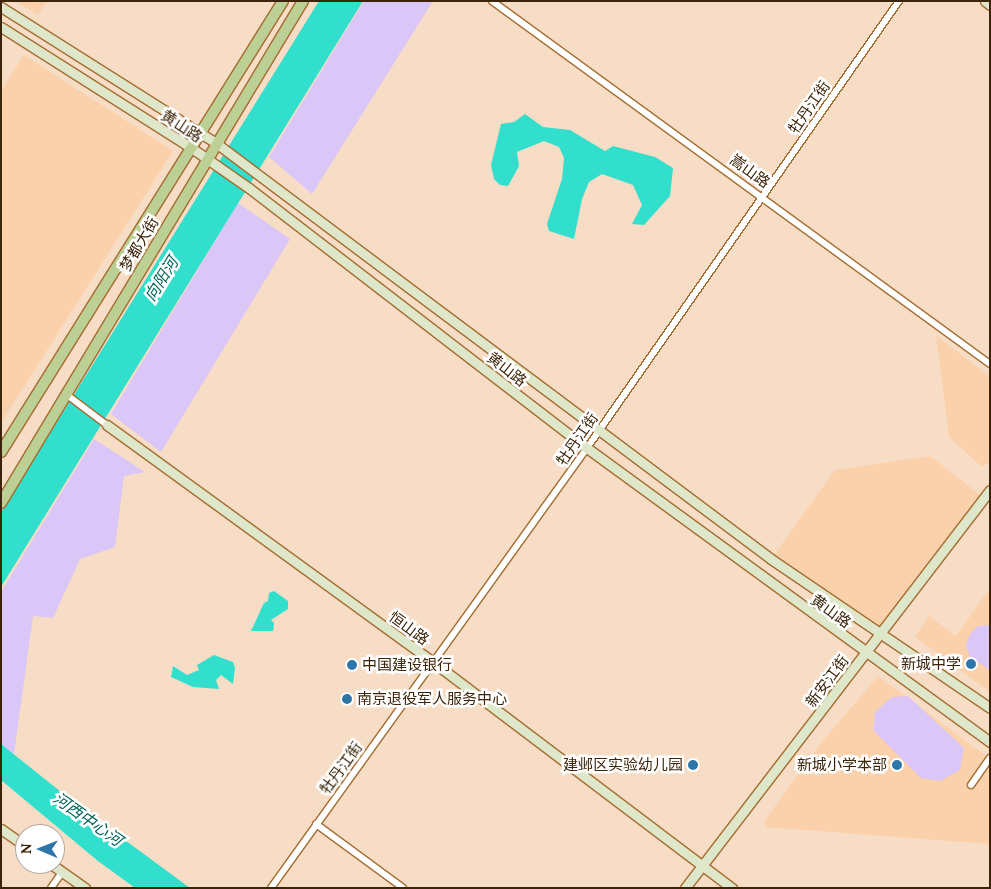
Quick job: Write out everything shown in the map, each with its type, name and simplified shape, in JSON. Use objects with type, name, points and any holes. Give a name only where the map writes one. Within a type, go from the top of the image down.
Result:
[{"type":"main road","name":"梦都大街","points":[[1,452],[193,149],[283,1]]},
{"type":"main road","name":"梦都大街","points":[[1,502],[303,1]]},
{"type":"main road","points":[[985,1],[990,5]]},
{"type":"main road","name":"黄山路","points":[[1,7],[216,143],[598,432],[771,559],[990,708]]},
{"type":"main road","name":"黄山路","points":[[1,27],[193,149],[249,188],[587,448],[865,653],[990,742]]},
{"type":"main road","name":"恒山路","points":[[107,425],[433,662],[701,868],[732,888]]},
{"type":"main road","name":"新安江街","points":[[685,888],[990,490]]},
{"type":"main road","points":[[1,829],[15,839]]},
{"type":"main road","points":[[65,874],[85,888]]},
{"type":"street","name":"嵩山路","points":[[492,1],[763,196],[990,364]]},
{"type":"street","name":"牡丹江街","points":[[270,888],[587,448],[899,1]]},
{"type":"street","name":"恒山路","points":[[67,395],[107,425]]},
{"type":"street","points":[[971,785],[990,758]]},
{"type":"street","points":[[316,824],[403,888]]},
{"type":"street","points":[[50,888],[60,874]]},
{"type":"shaded area","points":[[16,1],[47,1],[38,15]]},
{"type":"shaded area","points":[[364,1],[433,1],[312,194],[269,157]]},
{"type":"shaded area","points":[[24,55],[173,151],[1,423],[1,91]]},
{"type":"shaded area","points":[[238,203],[290,239],[161,452],[111,414]]},
{"type":"shaded area","points":[[936,335],[990,377],[990,461],[982,467],[949,437]]},
{"type":"shaded area","points":[[94,439],[145,472],[124,476],[115,547],[80,559],[53,618],[33,616],[14,754],[1,747],[1,592]]},
{"type":"shaded area","points":[[930,456],[984,498],[880,632],[771,559],[835,470]]},
{"type":"shaded area","name":"新城中学","points":[[990,588],[990,692],[915,637],[929,616],[956,636]]},
{"type":"shaded area","points":[[978,626],[990,626],[990,670],[970,657],[966,645],[970,634]]},
{"type":"shaded area","name":"新城小学本部","points":[[878,676],[990,759],[990,844],[765,827],[765,820],[821,743]]},
{"type":"shaded area","points":[[908,696],[964,748],[960,770],[940,781],[921,778],[873,730],[875,712],[892,697]]},
{"type":"water","name":"向阳河","points":[[319,1],[363,1],[1,587],[1,512]]},
{"type":"water","points":[[525,114],[543,127],[570,130],[605,151],[613,146],[655,157],[673,168],[670,196],[644,225],[632,224],[642,205],[633,185],[602,174],[589,182],[582,199],[574,239],[549,231],[547,224],[562,179],[564,158],[559,147],[544,141],[517,152],[519,166],[508,186],[500,185],[494,179],[491,165],[501,124],[514,122]]},
{"type":"water","points":[[274,591],[288,601],[288,609],[271,620],[274,623],[273,631],[251,631],[264,603],[268,601],[269,593]]},
{"type":"water","points":[[214,655],[233,662],[235,668],[233,684],[221,675],[216,680],[219,689],[193,687],[171,677],[173,666],[187,675],[199,670],[197,665]]},
{"type":"water","name":"河西中心河","points":[[1,744],[76,804],[190,888],[135,888],[65,833],[65,824],[54,824],[1,780]]},
{"type":"place","name":"新城中学","points":[[971,664]]},
{"type":"place","name":"中国建设银行","points":[[352,665]]},
{"type":"place","name":"南京退役军人服务中心","points":[[347,699]]},
{"type":"place","name":"建邺区实验幼儿园","points":[[693,765]]},
{"type":"place","name":"新城小学本部","points":[[897,765]]}]
